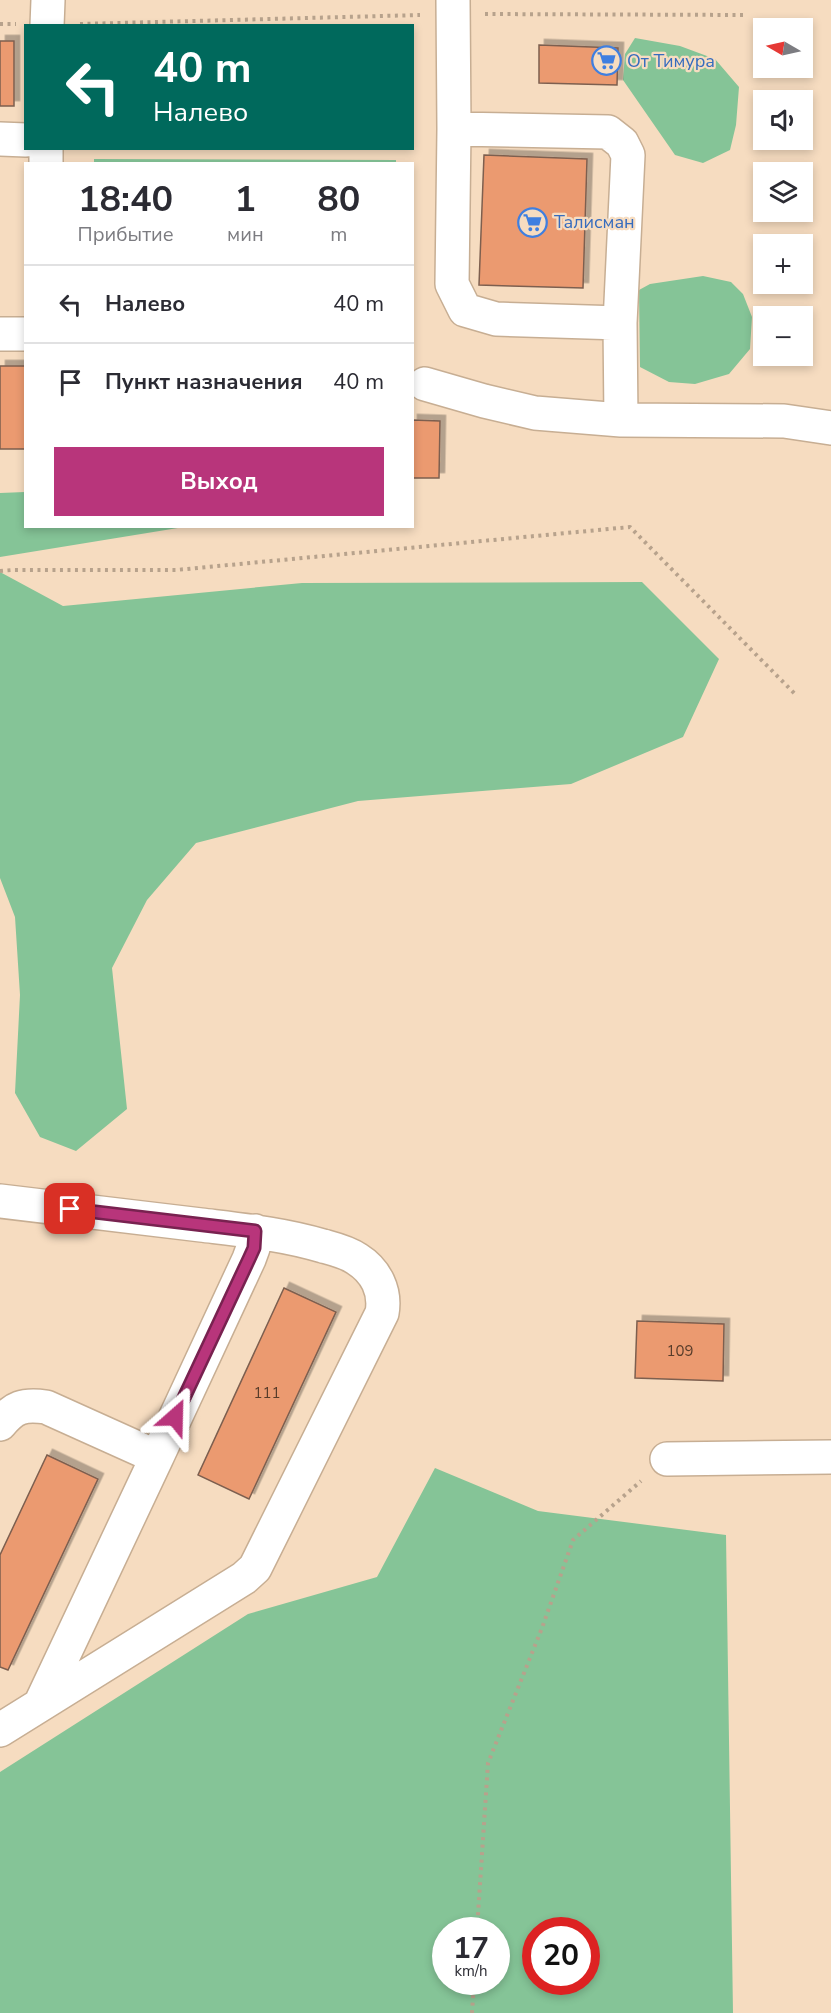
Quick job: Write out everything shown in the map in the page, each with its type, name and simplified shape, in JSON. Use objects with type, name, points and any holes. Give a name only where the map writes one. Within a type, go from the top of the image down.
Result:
[{"type":"street","points":[[453,7],[452,284],[465,310],[496,319],[620,323]]},
{"type":"street","points":[[454,129],[608,132],[622,143],[628,155],[620,323],[621,420]]},
{"type":"street","points":[[0,139],[24,140]]},
{"type":"street","points":[[0,334],[24,334]]},
{"type":"street","points":[[425,384],[535,413],[621,420],[784,421],[831,428]]},
{"type":"street","points":[[0,1201],[255,1231],[303,1240],[356,1258],[373,1273],[384,1301],[382,1313],[255,1568],[244,1578],[54,1689],[0,1730]]},
{"type":"street","points":[[54,1689],[157,1457],[254,1248],[255,1231]]},
{"type":"street","points":[[0,1424],[12,1410],[30,1405],[46,1407],[157,1457]]},
{"type":"street","points":[[667,1459],[831,1457]]},
{"type":"path","points":[[0,24],[48,17],[453,7],[745,15]]},
{"type":"path","points":[[0,571],[176,570],[630,527],[795,694]]},
{"type":"path","points":[[478,1917],[488,1763],[542,1628],[573,1540],[667,1459]]},
{"type":"path","points":[[472,2013],[473,1995]]},
{"type":"green space","points":[[635,38],[680,46],[715,59],[739,87],[736,125],[730,150],[703,163],[675,155],[623,80],[625,54]]},
{"type":"green space","points":[[94,159],[396,160],[396,162],[94,162]]},
{"type":"green space","points":[[703,276],[731,282],[743,294],[752,317],[750,349],[729,374],[695,384],[669,382],[640,367],[639,290],[650,284]]},
{"type":"green space","points":[[24,492],[24,528],[178,528],[0,557],[0,493]]},
{"type":"green space","points":[[0,572],[63,606],[302,583],[642,582],[719,659],[683,737],[571,784],[358,801],[196,843],[147,900],[112,968],[127,1109],[76,1151],[40,1137],[15,1093],[20,995],[15,917],[0,878]]},
{"type":"green space","points":[[435,1468],[538,1511],[726,1535],[733,2013],[0,2013],[0,1772],[248,1614],[377,1577]]},
{"type":"building","points":[[0,41],[14,41],[14,106],[0,106]]},
{"type":"building","points":[[539,45],[618,48],[617,85],[539,83]]},
{"type":"building","name":"Талисман","points":[[484,155],[587,159],[583,288],[479,285]]},
{"type":"building","points":[[0,366],[24,366],[24,449],[0,449]]},
{"type":"building","points":[[414,420],[440,421],[439,478],[414,478]]},
{"type":"building","points":[[284,1288],[336,1312],[249,1499],[198,1475]]},
{"type":"building","points":[[637,1321],[724,1324],[723,1381],[635,1378]]},
{"type":"building","points":[[47,1455],[98,1479],[8,1670],[0,1667],[0,1555]]},
{"type":"place","name":"От Тимура","points":[[606,61]]},
{"type":"place","name":"Талисман","points":[[533,222]]},
{"type":"route","points":[[70,1209],[255,1231],[254,1248],[175,1417]]}]
